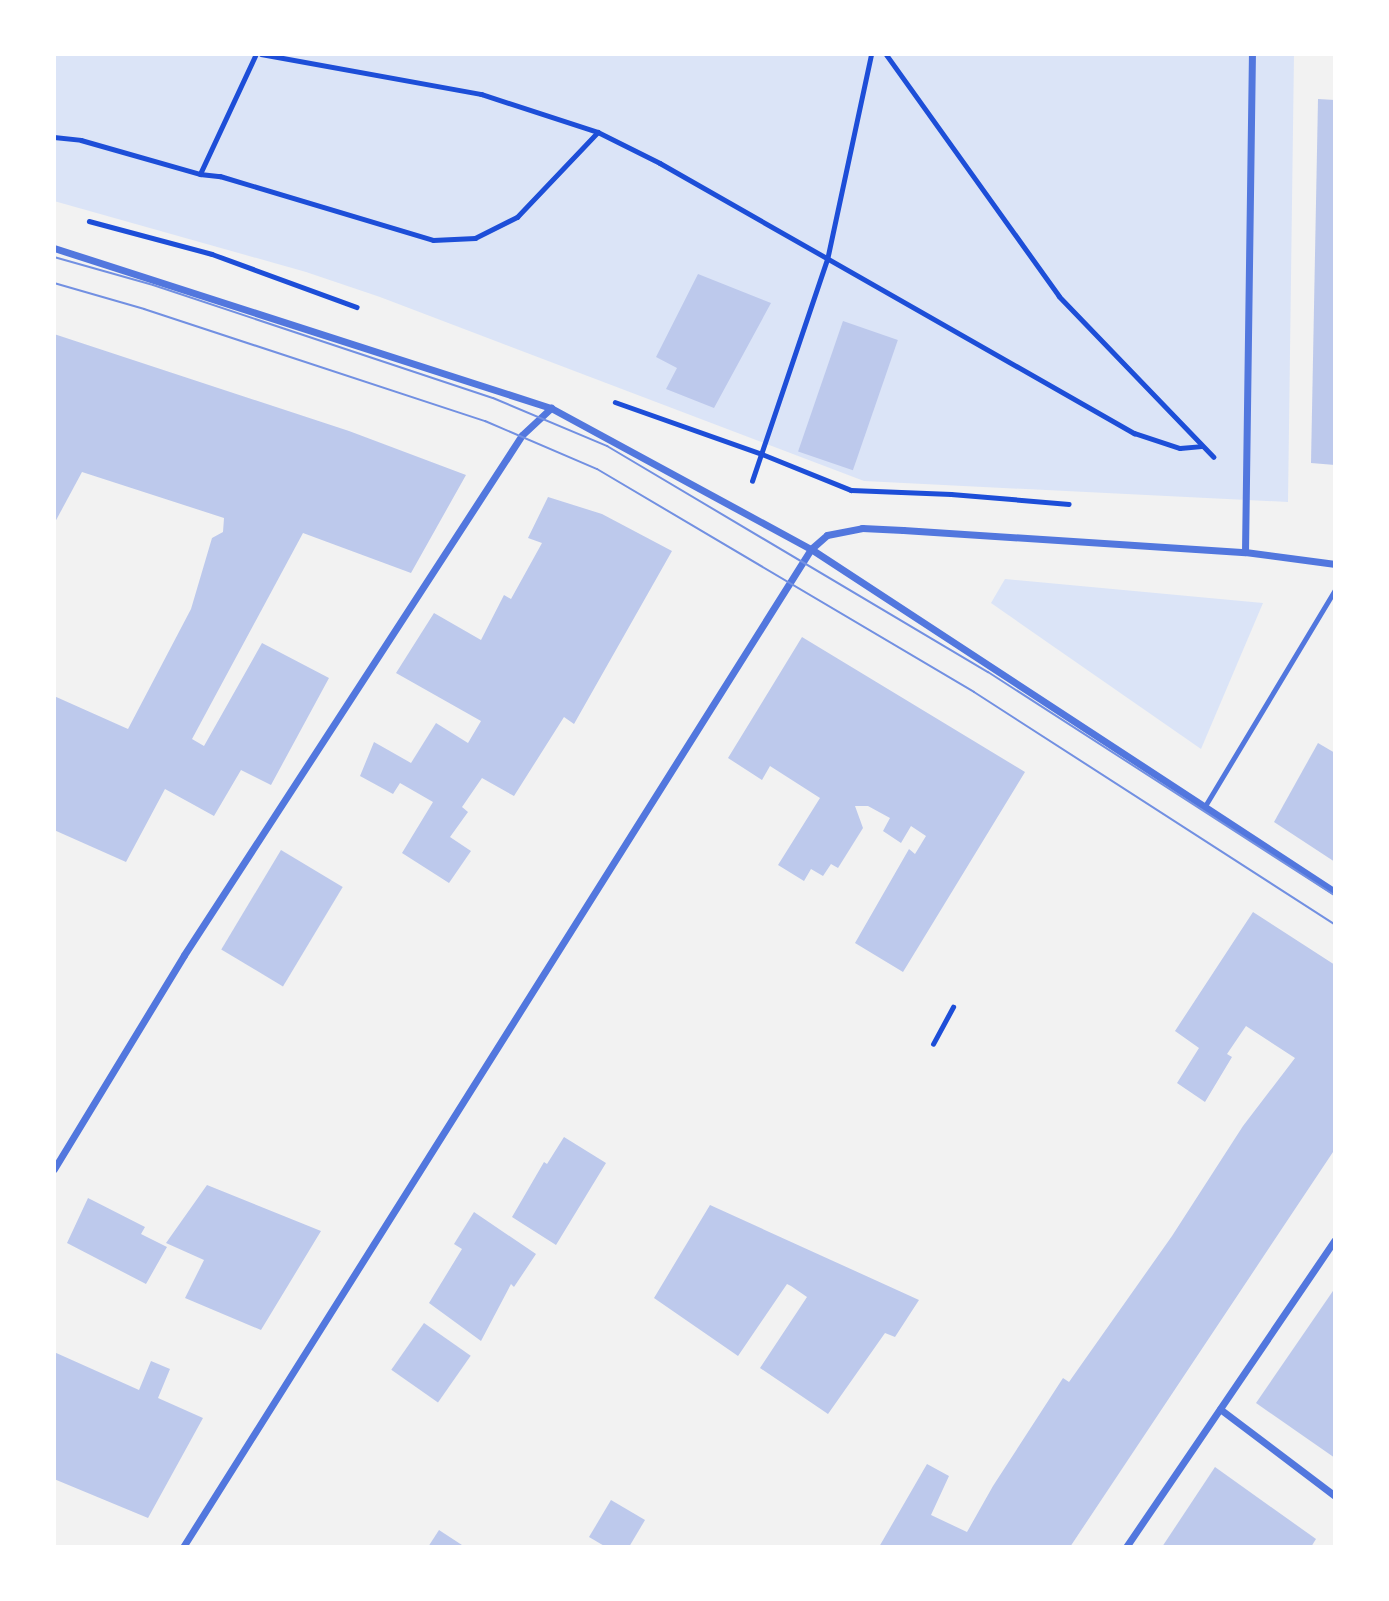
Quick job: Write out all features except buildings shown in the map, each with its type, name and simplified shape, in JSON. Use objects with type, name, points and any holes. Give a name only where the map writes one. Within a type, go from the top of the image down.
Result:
[{"type":"street","points":[[1245,552],[1252,54]]},
{"type":"street","points":[[54,248],[551,408],[742,509],[811,549],[1335,892]]},
{"type":"street","points":[[54,1169],[192,944],[522,435],[551,408]]},
{"type":"street","points":[[183,1547],[811,549],[827,535],[862,528],[1245,552],[1335,564]]},
{"type":"street","points":[[1126,1547],[1335,1240]]},
{"type":"street","points":[[1220,1409],[1335,1496]]},
{"type":"lane","points":[[1205,806],[1335,590]]},
{"type":"path","points":[[200,174],[258,54],[481,94],[598,132],[660,163],[1134,433],[1180,448],[1201,446]]},
{"type":"path","points":[[742,509],[827,260],[871,54]]},
{"type":"path","points":[[886,54],[1059,296],[1201,446],[1220,462],[1247,466]]},
{"type":"path","points":[[54,137],[81,140],[200,174],[220,176],[433,240],[475,238],[517,217],[598,132]]},
{"type":"path","points":[[80,219],[212,254],[369,312]]},
{"type":"path","points":[[610,400],[762,454],[851,490],[951,494],[1072,504]]},
{"type":"path","points":[[933,1044],[953,1007]]},
{"type":"shaded area","points":[[54,54],[1294,54],[1288,502],[864,481],[380,297],[306,272],[54,201]]},
{"type":"shaded area","points":[[1005,579],[1263,603],[1201,749],[991,603]]},
{"type":"tram line","points":[[54,257],[153,285],[493,398],[607,446],[988,672],[1335,896]]},
{"type":"tram line","points":[[54,283],[144,309],[485,421],[597,469],[974,692],[1335,925]]}]
